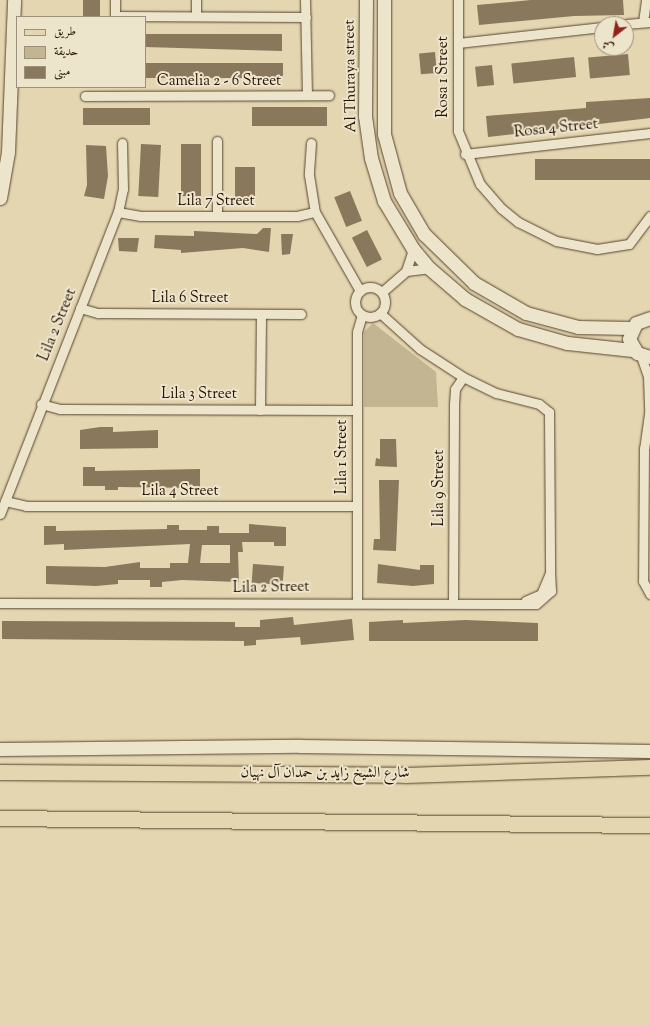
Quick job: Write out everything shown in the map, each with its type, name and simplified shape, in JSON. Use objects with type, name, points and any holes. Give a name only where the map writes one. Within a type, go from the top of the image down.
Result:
[{"type":"main road","name":"شارع الشيخ زايد بن حمدان آل نهيان","points":[[0,772],[420,774],[650,767]]},
{"type":"main road","points":[[0,818],[650,825]]},
{"type":"street","points":[[0,198],[8,152],[14,0]]},
{"type":"street","points":[[115,0],[115,16],[196,15],[306,17]]},
{"type":"street","points":[[196,0],[196,15]]},
{"type":"street","points":[[305,0],[306,95]]},
{"type":"street","name":"Al Thuraya street","points":[[366,0],[365,116],[371,158],[384,201],[412,249],[429,268],[484,312],[518,329],[567,343],[641,354]]},
{"type":"street","name":"Al Thuraya street","points":[[384,0],[384,134],[400,194],[424,234],[474,283],[526,313],[578,327],[631,328]]},
{"type":"street","name":"Rosa 1 Street","points":[[458,0],[456,108],[465,154],[480,184],[502,209],[518,222],[556,241],[597,249],[619,247],[636,238],[650,216]]},
{"type":"street","points":[[634,23],[647,22],[646,0]]},
{"type":"street","points":[[458,43],[594,28]]},
{"type":"street","name":"Camelia 2 - 6 Street","points":[[85,96],[114,92],[329,95]]},
{"type":"street","name":"Rosa 4 Street","points":[[465,154],[650,133]]},
{"type":"street","points":[[217,141],[217,216]]},
{"type":"street","name":"Lila 2 Street","points":[[0,514],[41,404],[118,212],[123,189],[122,143]]},
{"type":"street","points":[[311,143],[309,175],[315,212],[360,291]]},
{"type":"street","name":"Lila 7 Street","points":[[118,212],[136,216],[297,216],[315,212]]},
{"type":"street","points":[[382,292],[406,271],[412,249]]},
{"type":"street","points":[[406,271],[429,268]]},
{"type":"street","points":[[373,287],[382,292],[386,300],[380,314],[372,317],[362,315],[355,300],[360,291],[373,287]]},
{"type":"street","name":"Lila 6 Street","points":[[80,308],[98,313],[301,314]]},
{"type":"street","points":[[260,410],[261,314]]},
{"type":"street","name":"Lila 2 Street","points":[[0,604],[357,601],[522,602],[541,594],[550,573],[551,416],[546,409],[496,393],[463,377],[420,349],[380,314]]},
{"type":"street","name":"Lila 1 Street","points":[[357,601],[357,332],[362,315]]},
{"type":"street","points":[[650,318],[642,319],[631,328],[629,340],[641,354],[649,373],[650,414],[644,448],[648,500],[644,586],[650,594]]},
{"type":"street","name":"Lila 9 Street","points":[[453,602],[454,404],[455,389],[463,377]]},
{"type":"street","name":"Lila 3 Street","points":[[41,404],[60,409],[357,410]]},
{"type":"street","name":"Lila 4 Street","points":[[5,500],[26,506],[357,506]]},
{"type":"street","points":[[645,570],[650,583]]},
{"type":"street","name":"Lila 2 Street","points":[[0,598],[20,604]]},
{"type":"street","points":[[0,749],[300,746],[650,751]]},
{"type":"green space","points":[[373,323],[436,372],[438,407],[364,407],[364,332]]},
{"type":"building","points":[[83,0],[100,0],[100,16],[83,16]]},
{"type":"building","points":[[531,0],[623,0],[624,15],[574,16],[479,25],[477,5]]},
{"type":"building","points":[[146,34],[282,34],[282,51],[146,47]]},
{"type":"building","points":[[435,52],[437,73],[421,74],[419,53]]},
{"type":"building","points":[[628,56],[630,75],[590,78],[588,57]]},
{"type":"building","points":[[574,57],[576,77],[513,83],[511,64]]},
{"type":"building","points":[[146,63],[283,63],[283,78],[146,78]]},
{"type":"building","points":[[492,65],[494,85],[477,87],[475,67]]},
{"type":"building","points":[[650,98],[650,118],[488,137],[486,116],[586,108],[586,102]]},
{"type":"building","points":[[252,107],[327,107],[327,126],[252,126]]},
{"type":"building","points":[[83,108],[150,108],[150,125],[83,125]]},
{"type":"building","points":[[141,144],[161,145],[158,197],[138,196]]},
{"type":"building","points":[[181,144],[201,144],[201,196],[181,196]]},
{"type":"building","points":[[86,145],[106,146],[108,176],[104,199],[84,196],[87,185]]},
{"type":"building","points":[[535,159],[650,159],[650,180],[535,180]]},
{"type":"building","points":[[235,167],[255,167],[255,198],[235,198]]},
{"type":"building","points":[[350,191],[362,221],[346,227],[334,197]]},
{"type":"building","points":[[263,228],[271,228],[269,252],[243,248],[181,253],[181,250],[154,248],[155,235],[194,236],[194,231],[257,234]]},
{"type":"building","points":[[367,230],[382,259],[367,267],[352,238]]},
{"type":"building","points":[[281,234],[293,234],[290,254],[282,255]]},
{"type":"building","points":[[118,238],[139,238],[137,252],[119,251]]},
{"type":"building","points":[[113,427],[113,432],[158,430],[158,448],[80,449],[80,430]]},
{"type":"building","points":[[380,439],[396,439],[397,467],[375,466],[376,458],[380,459]]},
{"type":"building","points":[[83,467],[95,467],[95,471],[200,469],[200,488],[118,487],[118,490],[105,490],[105,486],[83,486]]},
{"type":"building","points":[[379,480],[399,480],[396,551],[373,550],[374,539],[380,539]]},
{"type":"building","points":[[249,524],[286,527],[286,546],[274,546],[274,542],[242,542],[243,552],[238,552],[239,582],[182,580],[162,582],[162,587],[150,587],[150,580],[118,580],[118,584],[96,586],[46,584],[46,566],[105,567],[140,562],[140,568],[170,568],[170,563],[188,563],[190,544],[64,550],[64,544],[44,545],[44,526],[56,526],[56,531],[167,529],[167,525],[179,525],[179,530],[207,530],[207,526],[219,526],[219,533],[249,533]],"holes":[[[202,545],[230,545],[230,563],[200,563]]]},
{"type":"building","points":[[253,564],[284,566],[283,585],[252,583]]},
{"type":"building","points":[[378,564],[420,570],[420,565],[434,565],[434,584],[413,586],[377,583]]},
{"type":"building","points":[[293,617],[294,625],[352,619],[354,640],[301,645],[300,637],[256,640],[256,645],[244,646],[244,641],[2,639],[2,621],[235,622],[235,627],[260,627],[260,620]]},
{"type":"building","points":[[403,620],[403,623],[465,620],[538,623],[538,641],[369,641],[369,622]]}]
